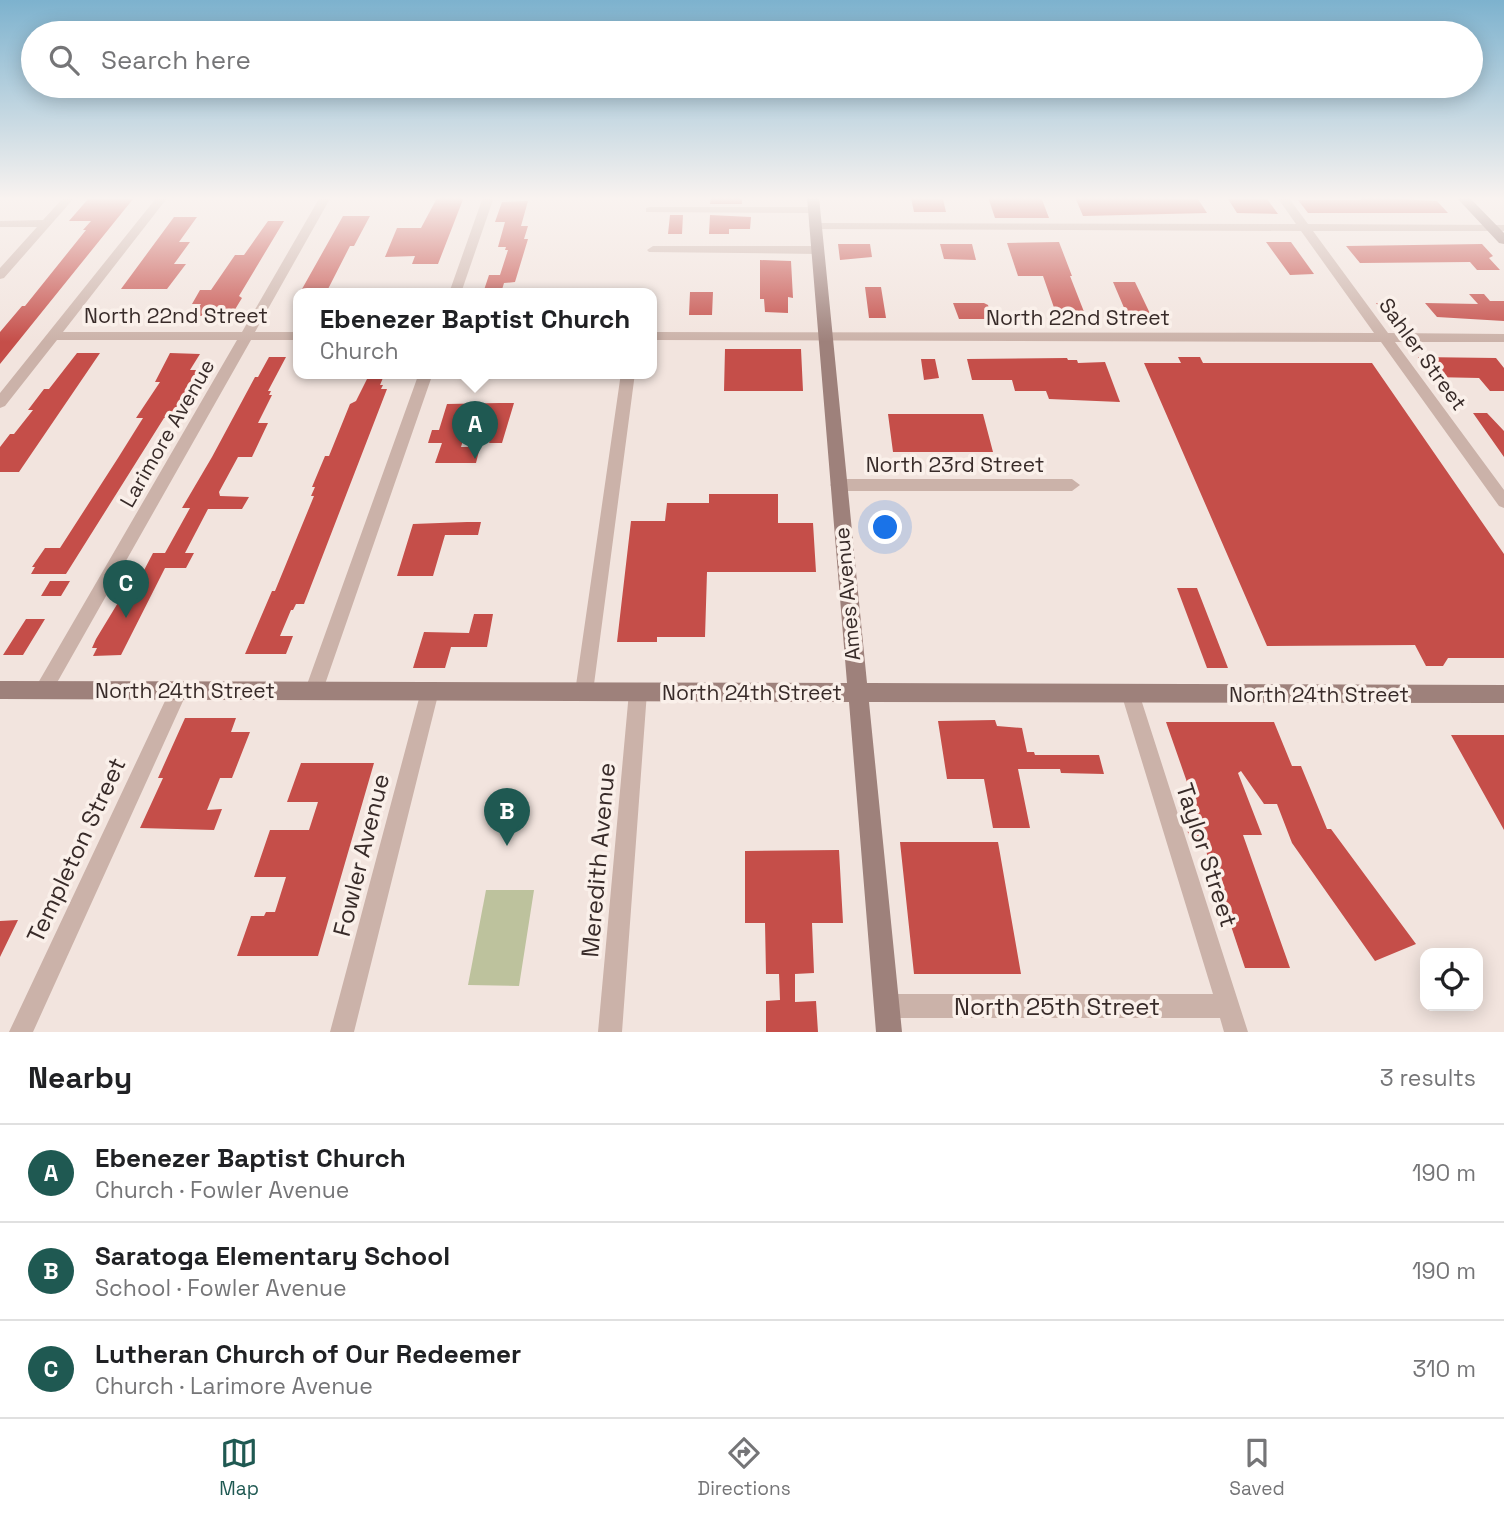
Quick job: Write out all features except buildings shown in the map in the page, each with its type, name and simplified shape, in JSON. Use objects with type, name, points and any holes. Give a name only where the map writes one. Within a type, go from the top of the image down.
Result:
[{"type":"main road","name":"Ames Avenue","points":[[817,245],[889,1032]]},
{"type":"main road","name":"North 24th Street","points":[[0,690],[1504,694]]},
{"type":"street","points":[[0,275],[27,245]]},
{"type":"street","points":[[0,403],[125,245]]},
{"type":"street","name":"Larimore Avenue","points":[[44,690],[298,245]]},
{"type":"street","points":[[457,288],[472,245]]},
{"type":"street","name":"Sahler Street","points":[[1317,245],[1498,486],[1504,502]]},
{"type":"street","points":[[653,250],[818,250]]},
{"type":"street","name":"North 22nd Street","points":[[53,336],[293,336]]},
{"type":"street","name":"North 22nd Street","points":[[657,336],[1504,338]]},
{"type":"street","points":[[314,690],[424,379]]},
{"type":"street","points":[[584,692],[627,379]]},
{"type":"street","name":"North 23rd Street","points":[[838,485],[1072,485]]},
{"type":"street","name":"Templeton Street","points":[[21,1032],[179,690]]},
{"type":"street","name":"Fowler Avenue","points":[[342,1032],[430,691]]},
{"type":"street","name":"Meredith Avenue","points":[[610,1032],[638,692]]},
{"type":"street","name":"Taylor Street","points":[[1130,693],[1236,1032]]},
{"type":"street","name":"North 25th Street","points":[[887,1006],[1228,1006]]},
{"type":"green space","points":[[486,890],[534,890],[519,986],[468,985]]},
{"type":"place","name":"Ebenezer Baptist Church","points":[[475,459]]},
{"type":"place","name":"Lutheran Church of Our Redeemer","points":[[126,618]]},
{"type":"place","name":"Saratoga Elementary School","points":[[507,846]]}]
